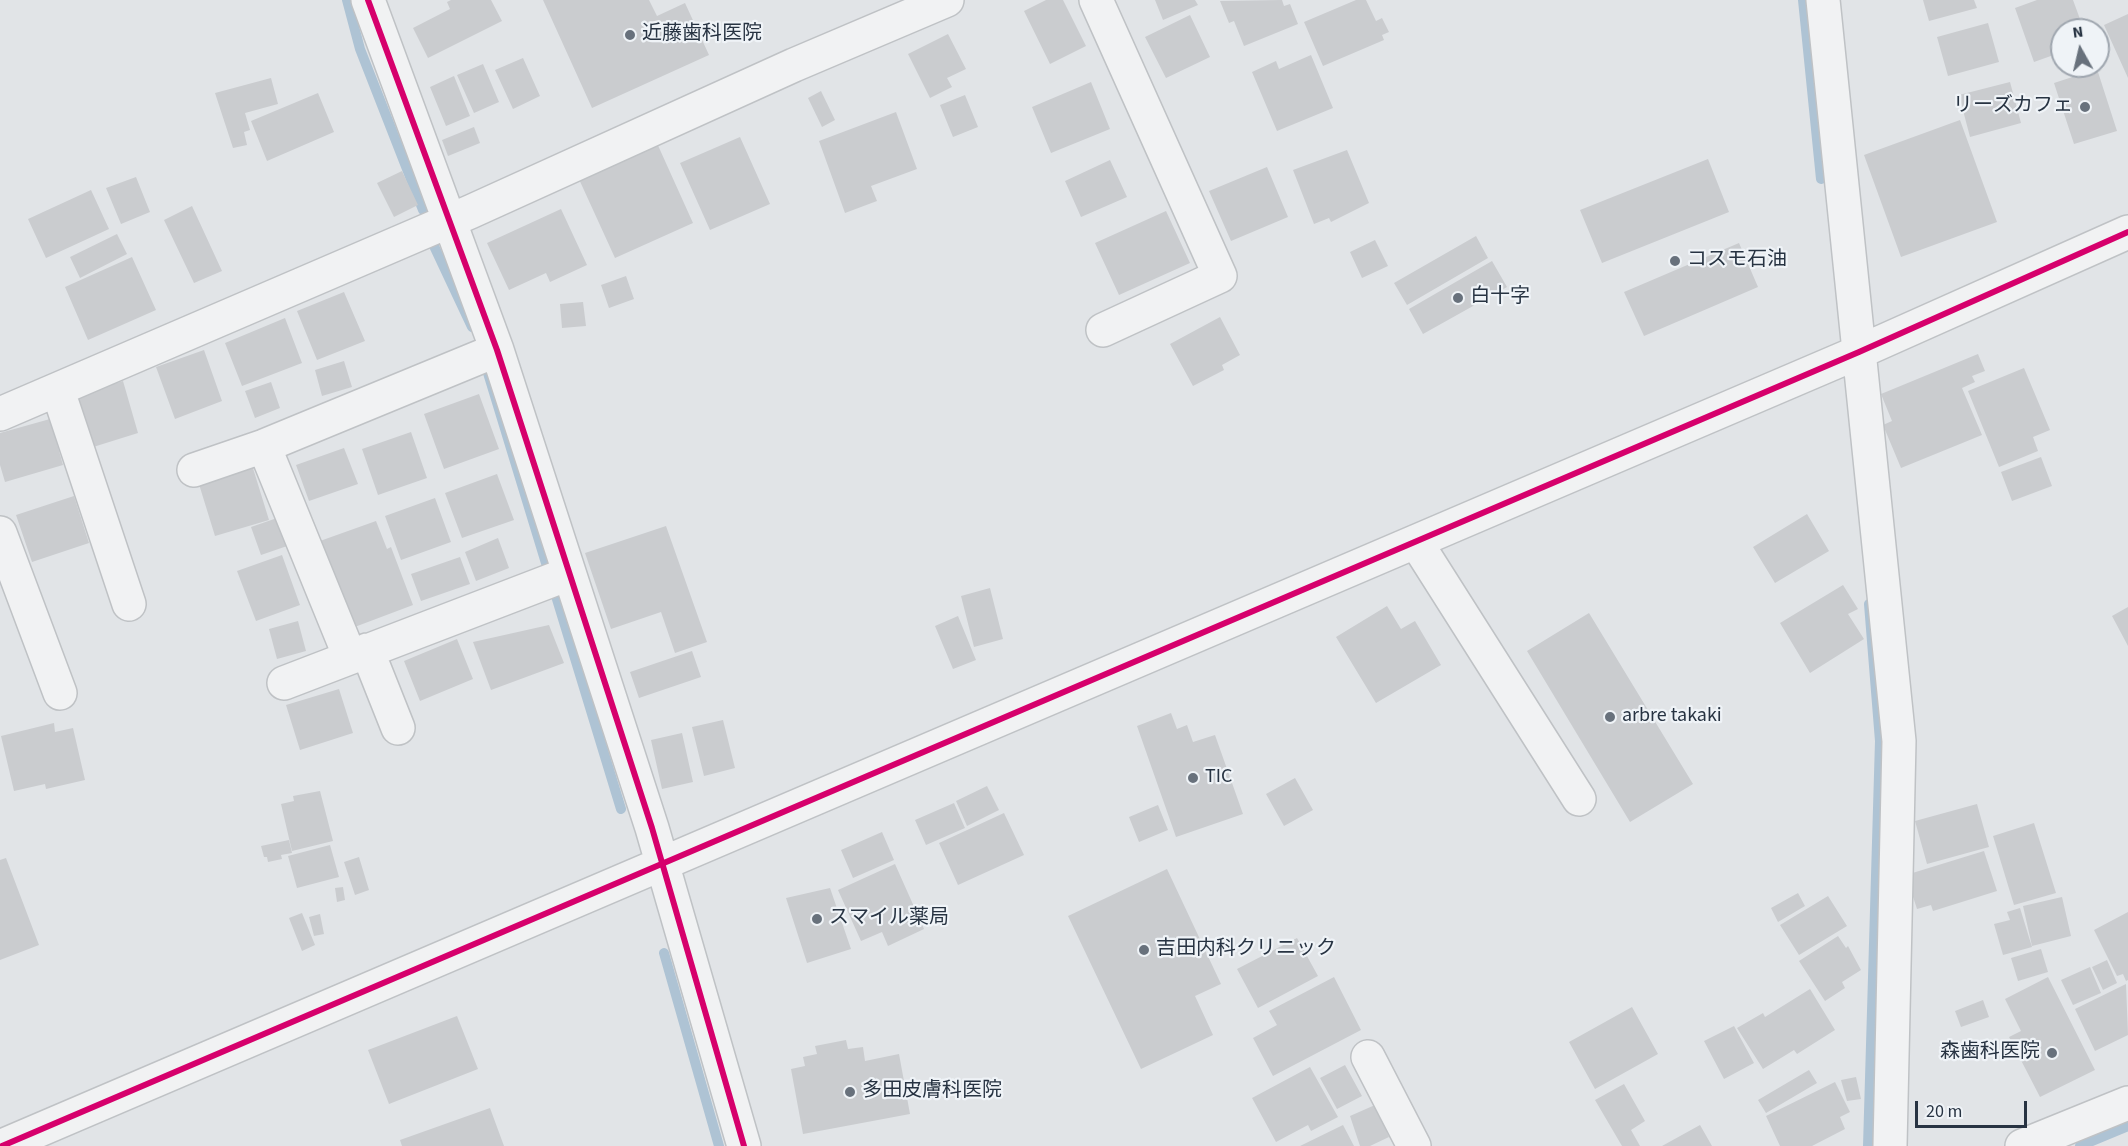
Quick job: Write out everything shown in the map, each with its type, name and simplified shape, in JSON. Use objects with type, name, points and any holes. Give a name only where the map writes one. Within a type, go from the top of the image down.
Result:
[{"type":"street","points":[[368,0],[450,221],[487,354],[555,579],[662,863],[744,1146]]},
{"type":"street","points":[[0,414],[450,221],[794,65],[947,0]]},
{"type":"street","points":[[1095,0],[1220,276],[1103,330]]},
{"type":"street","points":[[1823,0],[1899,741],[1890,1146]]},
{"type":"street","points":[[2,1146],[1858,352],[2128,232]]},
{"type":"street","points":[[195,470],[264,446],[487,354]]},
{"type":"street","points":[[58,391],[129,604]]},
{"type":"street","points":[[264,446],[358,654],[398,728]]},
{"type":"street","points":[[0,533],[60,693]]},
{"type":"street","points":[[1416,542],[1579,799]]},
{"type":"street","points":[[284,683],[555,579]]},
{"type":"street","points":[[1368,1057],[1414,1146]]},
{"type":"street","points":[[2022,1146],[2128,1103]]},
{"type":"building","points":[[451,0],[491,0],[502,21],[428,58],[413,28],[450,9],[447,2]]},
{"type":"building","name":"近藤歯科医院","points":[[543,0],[649,0],[657,16],[685,3],[709,55],[592,108]]},
{"type":"building","points":[[1046,0],[1063,0],[1086,46],[1050,64],[1024,11]]},
{"type":"building","points":[[1155,0],[1195,0],[1198,5],[1163,20]]},
{"type":"building","points":[[1282,0],[1284,6],[1290,4],[1298,24],[1244,46],[1234,21],[1229,23],[1220,1]]},
{"type":"building","points":[[1356,0],[1366,0],[1376,21],[1382,18],[1389,32],[1382,35],[1384,40],[1323,66],[1304,22]]},
{"type":"building","points":[[1923,0],[1974,0],[1977,8],[1929,21]]},
{"type":"building","points":[[2037,0],[2073,0],[2080,18],[2050,18],[2050,56],[2034,62],[2015,8]]},
{"type":"building","points":[[2128,14],[2128,78],[2110,38],[2110,22]]},
{"type":"building","points":[[1190,15],[1210,57],[1166,78],[1145,37]]},
{"type":"building","points":[[1988,23],[1999,62],[1948,76],[1937,37]]},
{"type":"building","points":[[948,34],[966,69],[947,78],[952,87],[930,98],[908,54]]},
{"type":"building","points":[[1311,55],[1333,108],[1277,131],[1252,72],[1276,61],[1279,69]]},
{"type":"building","points":[[523,58],[540,96],[513,109],[495,70]]},
{"type":"building","points":[[483,64],[499,102],[474,113],[457,75]]},
{"type":"building","points":[[454,76],[470,116],[446,126],[430,87]]},
{"type":"building","points":[[271,78],[278,104],[245,113],[250,130],[244,132],[247,145],[233,148],[215,93]]},
{"type":"building","name":"リーズカフェ","points":[[2069,78],[2100,78],[2117,131],[2074,144],[2054,83]]},
{"type":"building","points":[[1091,82],[1110,129],[1051,153],[1032,107]]},
{"type":"building","points":[[2010,82],[2021,123],[1970,137],[1959,95]]},
{"type":"building","points":[[821,91],[835,120],[822,127],[808,98]]},
{"type":"building","points":[[318,93],[334,132],[267,161],[251,121]]},
{"type":"building","points":[[965,95],[978,127],[953,137],[940,105]]},
{"type":"building","points":[[896,112],[917,169],[871,186],[877,201],[845,213],[819,141]]},
{"type":"building","points":[[1960,120],[1997,222],[1901,257],[1864,155]]},
{"type":"building","points":[[474,127],[480,143],[448,156],[442,140]]},
{"type":"building","points":[[740,137],[770,204],[710,230],[680,163]]},
{"type":"building","points":[[656,141],[693,223],[615,258],[578,177]]},
{"type":"building","points":[[1347,150],[1369,203],[1331,222],[1329,218],[1314,224],[1293,170]]},
{"type":"building","points":[[1708,159],[1729,212],[1602,263],[1580,210]]},
{"type":"building","points":[[1110,160],[1127,197],[1081,217],[1065,181]]},
{"type":"building","points":[[1267,167],[1288,217],[1231,241],[1209,191]]},
{"type":"building","points":[[402,171],[418,205],[394,217],[377,183]]},
{"type":"building","points":[[136,177],[150,212],[121,224],[106,188]]},
{"type":"building","points":[[91,190],[109,229],[46,258],[28,219]]},
{"type":"building","points":[[192,206],[222,271],[194,283],[164,220]]},
{"type":"building","points":[[561,209],[587,265],[550,282],[546,273],[509,290],[487,243]]},
{"type":"building","points":[[1166,211],[1190,263],[1119,295],[1095,243]]},
{"type":"building","points":[[117,234],[127,254],[80,278],[70,257]]},
{"type":"building","points":[[1476,236],[1488,258],[1407,305],[1394,283]]},
{"type":"building","points":[[1375,240],[1388,266],[1362,278],[1350,252]]},
{"type":"building","points":[[1739,243],[1758,287],[1644,336],[1624,292]]},
{"type":"building","points":[[132,257],[156,310],[88,340],[65,287]]},
{"type":"building","name":"白十字","points":[[1492,261],[1507,287],[1423,334],[1409,309]]},
{"type":"building","points":[[626,276],[634,299],[609,308],[601,285]]},
{"type":"building","points":[[344,292],[365,341],[317,360],[297,311]]},
{"type":"building","points":[[583,302],[586,326],[562,328],[560,304]]},
{"type":"building","points":[[1220,317],[1240,355],[1222,365],[1224,370],[1193,386],[1170,344]]},
{"type":"building","points":[[285,318],[302,363],[242,386],[225,343]]},
{"type":"building","points":[[204,350],[222,401],[175,419],[156,367]]},
{"type":"building","points":[[1978,354],[1985,371],[1972,376],[1975,382],[1962,388],[1982,435],[1901,468],[1883,425],[1892,421],[1881,394]]},
{"type":"building","points":[[344,361],[352,387],[322,396],[315,370]]},
{"type":"building","points":[[2024,368],[2050,430],[2033,437],[2038,451],[1999,467],[1968,391]]},
{"type":"building","points":[[123,381],[138,433],[90,448],[74,396]]},
{"type":"building","points":[[271,382],[280,408],[255,418],[245,391]]},
{"type":"building","points":[[479,394],[499,449],[444,469],[424,414]]},
{"type":"building","points":[[50,419],[63,465],[5,482],[0,465],[0,433]]},
{"type":"building","points":[[411,432],[427,478],[378,495],[362,449]]},
{"type":"building","points":[[344,448],[358,484],[309,501],[296,465]]},
{"type":"building","points":[[2041,457],[2052,486],[2012,501],[2001,472]]},
{"type":"building","points":[[252,465],[269,520],[215,536],[198,481]]},
{"type":"building","points":[[497,474],[514,520],[462,538],[445,493]]},
{"type":"building","points":[[74,496],[89,543],[32,562],[16,515]]},
{"type":"building","points":[[435,498],[451,542],[401,560],[385,516]]},
{"type":"building","points":[[1807,514],[1829,551],[1775,583],[1753,547]]},
{"type":"building","points":[[280,517],[290,545],[261,555],[251,527]]},
{"type":"building","points":[[376,521],[387,549],[391,547],[413,605],[352,628],[320,541]]},
{"type":"building","points":[[666,526],[707,642],[675,653],[661,612],[611,629],[585,553]]},
{"type":"building","points":[[498,538],[509,568],[476,581],[465,552]]},
{"type":"building","points":[[282,555],[300,605],[256,621],[237,571]]},
{"type":"building","points":[[460,557],[470,584],[421,601],[411,574]]},
{"type":"building","points":[[1843,585],[1858,609],[1848,614],[1864,639],[1810,673],[1780,623]]},
{"type":"building","points":[[990,588],[1003,639],[974,647],[961,596]]},
{"type":"building","points":[[1387,606],[1401,629],[1415,621],[1441,665],[1376,703],[1336,637]]},
{"type":"building","points":[[2128,607],[2128,646],[2112,616]]},
{"type":"building","name":"arbre takaki","points":[[1589,613],[1693,784],[1630,822],[1527,651]]},
{"type":"building","points":[[958,616],[976,660],[953,669],[935,626]]},
{"type":"building","points":[[298,621],[306,651],[277,659],[269,629]]},
{"type":"building","points":[[549,625],[564,663],[491,690],[473,642]]},
{"type":"building","points":[[457,639],[473,679],[420,701],[404,661]]},
{"type":"building","points":[[692,651],[701,677],[639,698],[630,672]]},
{"type":"building","points":[[339,689],[353,733],[300,750],[286,705]]},
{"type":"building","name":"TIC","points":[[1171,713],[1177,729],[1187,725],[1193,742],[1215,735],[1243,814],[1176,837],[1137,726]]},
{"type":"building","points":[[723,720],[735,768],[704,776],[692,727]]},
{"type":"building","points":[[54,723],[55,732],[73,728],[85,780],[46,789],[45,784],[14,791],[1,736]]},
{"type":"building","points":[[682,733],[693,782],[662,789],[651,740]]},
{"type":"building","points":[[1295,778],[1313,810],[1284,826],[1266,794]]},
{"type":"building","points":[[987,786],[999,810],[967,826],[956,801]]},
{"type":"building","points":[[320,791],[333,841],[292,851],[281,804],[294,801],[293,796]]},
{"type":"building","points":[[954,803],[965,828],[926,845],[915,820]]},
{"type":"building","points":[[1977,804],[1989,847],[1927,864],[1915,821]]},
{"type":"building","points":[[1158,805],[1168,830],[1139,842],[1129,817]]},
{"type":"building","points":[[1004,813],[1024,855],[958,885],[939,843]]},
{"type":"building","points":[[2034,823],[2056,893],[2014,905],[1993,836]]},
{"type":"building","points":[[882,832],[894,860],[853,878],[841,850]]},
{"type":"building","points":[[289,840],[292,853],[281,855],[282,859],[268,862],[261,846]]},
{"type":"building","points":[[330,845],[339,877],[297,888],[288,856]]},
{"type":"building","points":[[1984,851],[1997,891],[1933,911],[1931,905],[1917,909],[1906,875]]},
{"type":"building","points":[[359,857],[369,890],[355,895],[344,862]]},
{"type":"building","points":[[6,858],[39,945],[0,960],[0,860]]},
{"type":"building","points":[[895,864],[924,929],[888,946],[882,932],[861,941],[838,890]]},
{"type":"building","name":"吉田内科クリニック","points":[[1167,869],[1221,984],[1195,996],[1213,1035],[1141,1069],[1068,916]]},
{"type":"building","points":[[343,887],[345,900],[337,902],[335,888]]},
{"type":"building","name":"スマイル薬局","points":[[830,888],[851,949],[807,963],[786,898]]},
{"type":"building","points":[[1798,893],[1805,906],[1778,922],[1771,908]]},
{"type":"building","points":[[1828,896],[1847,926],[1799,955],[1780,925]]},
{"type":"building","points":[[2062,897],[2071,936],[2032,946],[2023,906]]},
{"type":"building","points":[[2020,908],[2032,947],[2003,955],[1994,924],[2010,920],[2007,912]]},
{"type":"building","points":[[2128,912],[2128,980],[2126,981],[2123,974],[2117,976],[2094,930]]},
{"type":"building","points":[[302,913],[315,945],[302,951],[289,918]]},
{"type":"building","points":[[320,914],[324,934],[314,936],[309,917]]},
{"type":"building","points":[[1838,936],[1846,948],[1848,946],[1861,970],[1842,982],[1845,988],[1825,1001],[1799,961]]},
{"type":"building","points":[[1297,938],[1318,976],[1258,1008],[1237,969]]},
{"type":"building","points":[[2041,949],[2048,972],[2018,981],[2011,958]]},
{"type":"building","points":[[2107,960],[2117,983],[2103,990],[2092,967]]},
{"type":"building","points":[[2090,967],[2101,993],[2073,1005],[2061,980]]},
{"type":"building","points":[[1334,977],[1361,1030],[1273,1076],[1253,1038],[1277,1025],[1269,1011]]},
{"type":"building","name":"森歯科医院","points":[[2048,977],[2095,1070],[2040,1097],[2009,1037],[2021,1031],[2005,999]]},
{"type":"building","points":[[2126,984],[2128,1035],[2095,1051],[2075,1009]]},
{"type":"building","points":[[1810,989],[1835,1030],[1797,1054],[1794,1050],[1763,1069],[1737,1028],[1763,1013],[1765,1017]]},
{"type":"building","points":[[1983,1000],[1989,1017],[1961,1027],[1955,1011]]},
{"type":"building","points":[[1632,1007],[1658,1054],[1595,1089],[1569,1042]]},
{"type":"building","points":[[457,1016],[478,1069],[389,1104],[368,1050]]},
{"type":"building","points":[[1734,1026],[1754,1063],[1724,1079],[1704,1041]]},
{"type":"building","name":"多田皮膚科医院","points":[[846,1040],[848,1049],[863,1047],[865,1061],[899,1054],[910,1114],[803,1134],[791,1069],[805,1066],[803,1057],[817,1054],[815,1046]]},
{"type":"building","points":[[1345,1065],[1362,1096],[1337,1109],[1320,1078]]},
{"type":"building","points":[[1310,1067],[1338,1117],[1311,1131],[1308,1125],[1276,1142],[1252,1098]]},
{"type":"building","points":[[1809,1070],[1817,1083],[1766,1113],[1758,1100]]},
{"type":"building","points":[[1856,1077],[1861,1099],[1847,1101],[1841,1080]]},
{"type":"building","points":[[1835,1082],[1850,1112],[1840,1117],[1845,1129],[1812,1146],[1780,1146],[1766,1116]]},
{"type":"building","points":[[1624,1084],[1645,1121],[1631,1130],[1640,1146],[1622,1146],[1595,1100]]},
{"type":"building","points":[[1375,1105],[1389,1137],[1370,1146],[1360,1146],[1350,1116]]},
{"type":"building","points":[[490,1108],[504,1146],[402,1146],[400,1140]]},
{"type":"building","points":[[1343,1125],[1354,1146],[1300,1146]]},
{"type":"building","points":[[1700,1125],[1712,1146],[1662,1146]]},
{"type":"waterway","points":[[347,0],[360,49],[423,210]]},
{"type":"waterway","points":[[1803,0],[1821,179]]},
{"type":"waterway","points":[[434,246],[472,327]]},
{"type":"waterway","points":[[488,373],[621,809]]},
{"type":"waterway","points":[[1868,1146],[1880,741],[1869,604]]},
{"type":"waterway","points":[[664,953],[719,1146]]},
{"type":"waterway","points":[[2080,1146],[2128,1126]]},
{"type":"cycle path","points":[[368,0],[497,350],[652,828],[744,1146]]},
{"type":"cycle path","points":[[2,1146],[1859,352],[2128,232]]},
{"type":"place","name":"近藤歯科医院","points":[[630,35]]},
{"type":"place","name":"リーズカフェ","points":[[2085,107]]},
{"type":"place","name":"コスモ石油","points":[[1675,261]]},
{"type":"place","name":"白十字","points":[[1458,298]]},
{"type":"place","name":"arbre takaki","points":[[1610,717]]},
{"type":"place","name":"TIC","points":[[1193,778]]},
{"type":"place","name":"スマイル薬局","points":[[817,919]]},
{"type":"place","name":"吉田内科クリニック","points":[[1144,950]]},
{"type":"place","name":"森歯科医院","points":[[2052,1053]]},
{"type":"place","name":"多田皮膚科医院","points":[[850,1092]]}]
